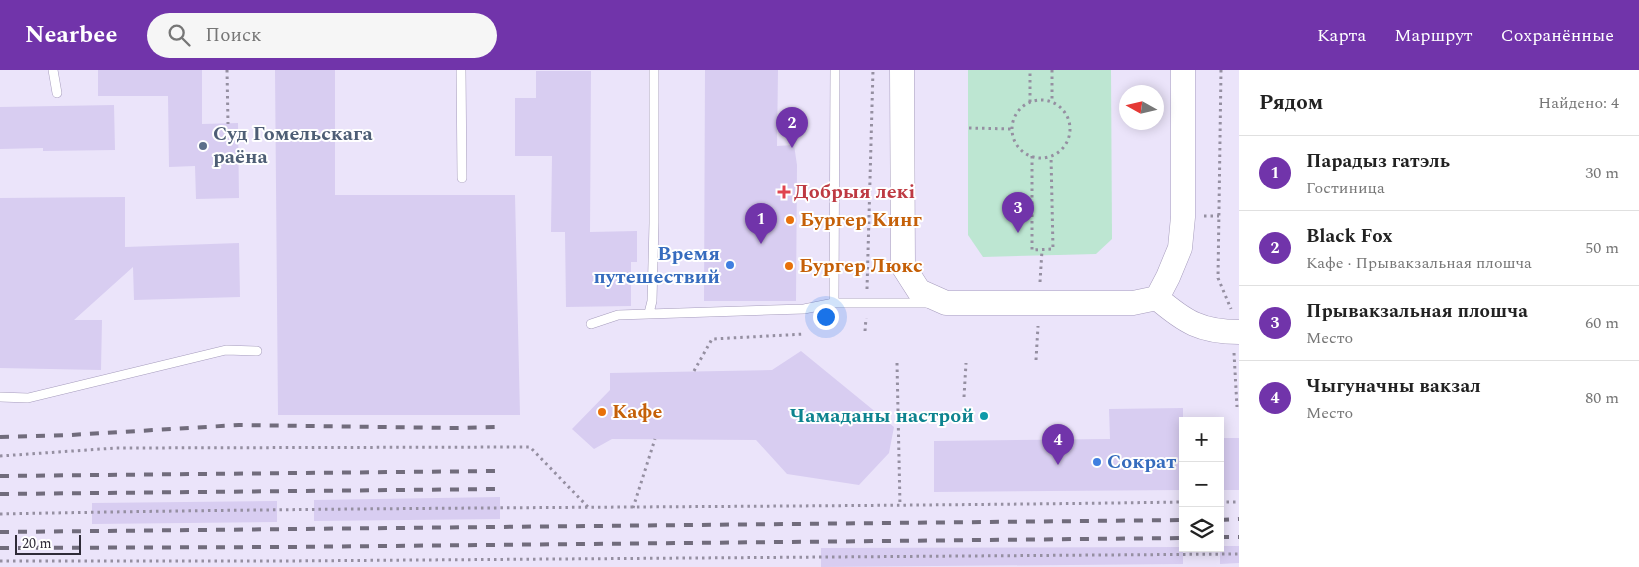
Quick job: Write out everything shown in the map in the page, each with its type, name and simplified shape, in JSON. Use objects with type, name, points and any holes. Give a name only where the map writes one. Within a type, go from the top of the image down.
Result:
[{"type":"main road","points":[[902,70],[903,266],[919,290],[946,303],[1133,302],[1157,298]]},
{"type":"main road","points":[[1157,298],[1180,248],[1183,217],[1183,70]]},
{"type":"main road","points":[[1157,298],[1178,316],[1204,329],[1239,332]]},
{"type":"lane","points":[[53,70],[57,93]]},
{"type":"lane","points":[[461,70],[462,178]]},
{"type":"lane","points":[[649,313],[652,302],[654,223],[654,70]]},
{"type":"lane","points":[[834,303],[835,70]]},
{"type":"lane","points":[[591,324],[618,315],[649,313],[804,309],[834,303],[946,303]]},
{"type":"lane","points":[[0,397],[28,398],[226,350],[257,351]]},
{"type":"path","points":[[227,70],[228,124]]},
{"type":"path","points":[[869,270],[873,70]]},
{"type":"path","points":[[1030,70],[1030,102]]},
{"type":"path","points":[[1052,70],[1052,102]]},
{"type":"path","points":[[1218,278],[1221,70]]},
{"type":"path","points":[[1041,99],[1052,102],[1062,108],[1068,118],[1070,129],[1068,140],[1061,150],[1052,156],[1040,158],[1032,156],[1020,149],[1013,140],[1014,117],[1020,108],[1030,102],[1041,99]]},
{"type":"path","points":[[968,128],[1012,129]]},
{"type":"path","points":[[1032,156],[1032,250],[1053,249],[1052,156]]},
{"type":"path","points":[[694,371],[712,339],[805,334]]},
{"type":"path","points":[[964,397],[966,362]]},
{"type":"path","points":[[897,363],[900,506]]},
{"type":"path","points":[[633,508],[655,440]]},
{"type":"path","points":[[0,456],[116,448],[530,447],[588,508]]},
{"type":"path","points":[[0,514],[496,507],[633,508],[1179,502]]},
{"type":"path","points":[[1224,502],[1239,502]]},
{"type":"path","points":[[0,561],[283,561],[1239,554]]},
{"type":"green space","points":[[968,70],[1111,70],[1112,239],[1096,254],[983,257],[968,235]]},
{"type":"building","points":[[98,70],[202,70],[202,124],[238,123],[239,198],[196,199],[195,166],[169,167],[168,96],[98,96]]},
{"type":"building","points":[[275,70],[335,70],[335,195],[515,195],[520,415],[278,415]]},
{"type":"building","points":[[705,70],[778,70],[777,146],[794,145],[797,165],[796,301],[704,301]]},
{"type":"building","points":[[536,71],[591,71],[590,232],[637,231],[637,262],[631,262],[631,306],[566,307],[565,232],[551,232],[552,156],[515,156],[515,98],[536,98]]},
{"type":"building","points":[[114,105],[115,150],[43,151],[43,148],[0,149],[0,107]]},
{"type":"building","points":[[125,197],[125,247],[239,243],[240,297],[134,300],[133,267],[74,320],[102,320],[101,370],[0,368],[0,198]]},
{"type":"building","points":[[801,351],[894,427],[889,453],[859,485],[787,474],[756,440],[612,439],[594,449],[572,429],[610,390],[610,373],[772,370]]},
{"type":"building","points":[[1183,408],[1183,417],[1179,417],[1179,490],[934,492],[934,441],[1110,439],[1109,409]]},
{"type":"building","points":[[1224,438],[1239,438],[1239,490],[1224,490]]},
{"type":"building","points":[[500,497],[500,519],[314,521],[314,500]]},
{"type":"building","points":[[277,501],[277,522],[92,524],[92,503]]},
{"type":"building","points":[[1224,546],[1239,546],[1239,563],[1220,564],[1220,552],[1224,552]]},
{"type":"building","points":[[1179,547],[1179,552],[1183,552],[1183,564],[821,567],[821,548]]},
{"type":"railway","points":[[0,437],[70,435],[239,425],[496,427]]},
{"type":"railway","points":[[0,476],[498,471]]},
{"type":"railway","points":[[0,494],[497,489]]},
{"type":"railway","points":[[1224,520],[1239,519]]},
{"type":"railway","points":[[0,532],[1179,520]]},
{"type":"railway","points":[[1224,537],[1239,537]]},
{"type":"railway","points":[[0,548],[1179,538]]},
{"type":"place","name":"Суд Гомельскага раёна","points":[[203,146]]},
{"type":"place","name":"Black Fox","points":[[792,148]]},
{"type":"place","name":"Добрыя лекі","points":[[784,192]]},
{"type":"place","name":"Бургер Кинг","points":[[790,220]]},
{"type":"place","name":"Прывакзальная плошча","points":[[1018,233]]},
{"type":"place","name":"Парадыз гатэль","points":[[761,244]]},
{"type":"place","name":"Время путешествий","points":[[730,265]]},
{"type":"place","name":"Бургер Люкс","points":[[789,266]]},
{"type":"place","name":"Кафе","points":[[602,412]]},
{"type":"place","name":"Чамаданы настрой","points":[[984,416]]},
{"type":"place","name":"Сократ","points":[[1097,462]]},
{"type":"place","name":"Чыгуначны вакзал","points":[[1058,465]]}]
